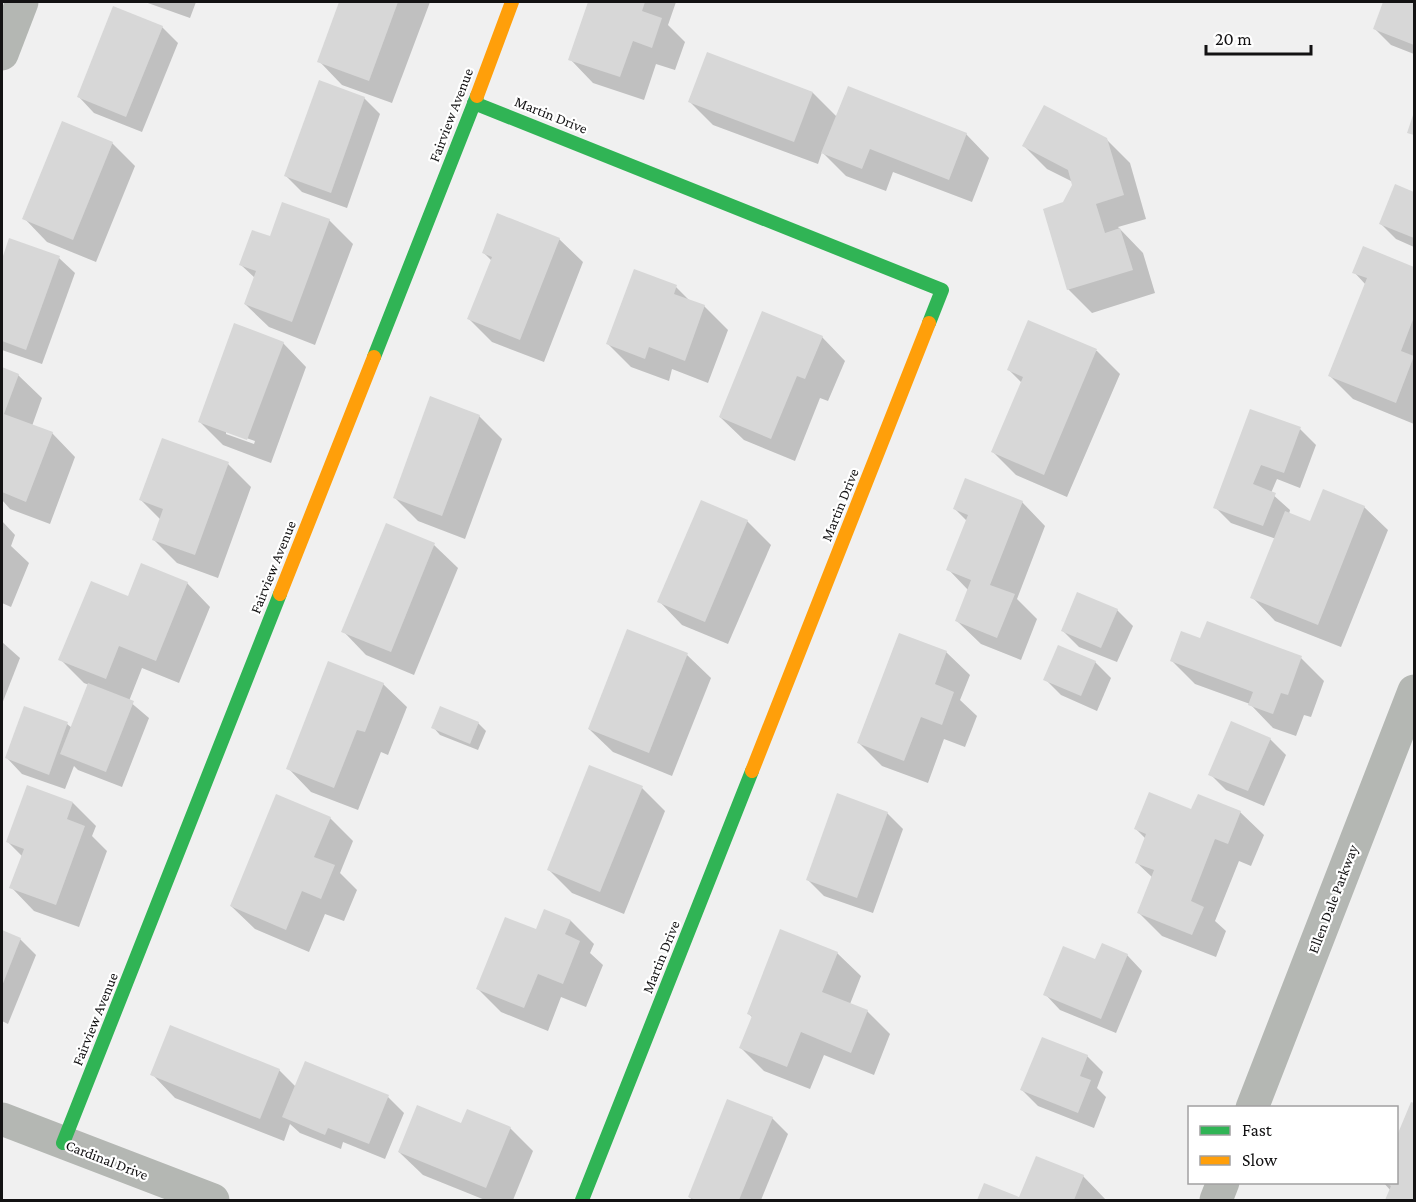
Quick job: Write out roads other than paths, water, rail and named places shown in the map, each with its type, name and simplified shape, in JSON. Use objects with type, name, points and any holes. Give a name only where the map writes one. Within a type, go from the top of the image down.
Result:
[{"type":"street","points":[[2,54],[22,2]]},
{"type":"street","name":"Fairview Avenue","points":[[63,1143],[512,2]]},
{"type":"street","name":"Martin Drive","points":[[474,103],[942,290],[582,1200]]},
{"type":"street","name":"Ellen Dale Parkway","points":[[1252,1106],[1414,691]]},
{"type":"street","name":"Cardinal Drive","points":[[2,1119],[213,1200]]},
{"type":"street","points":[[1216,1200],[1222,1184]]}]
